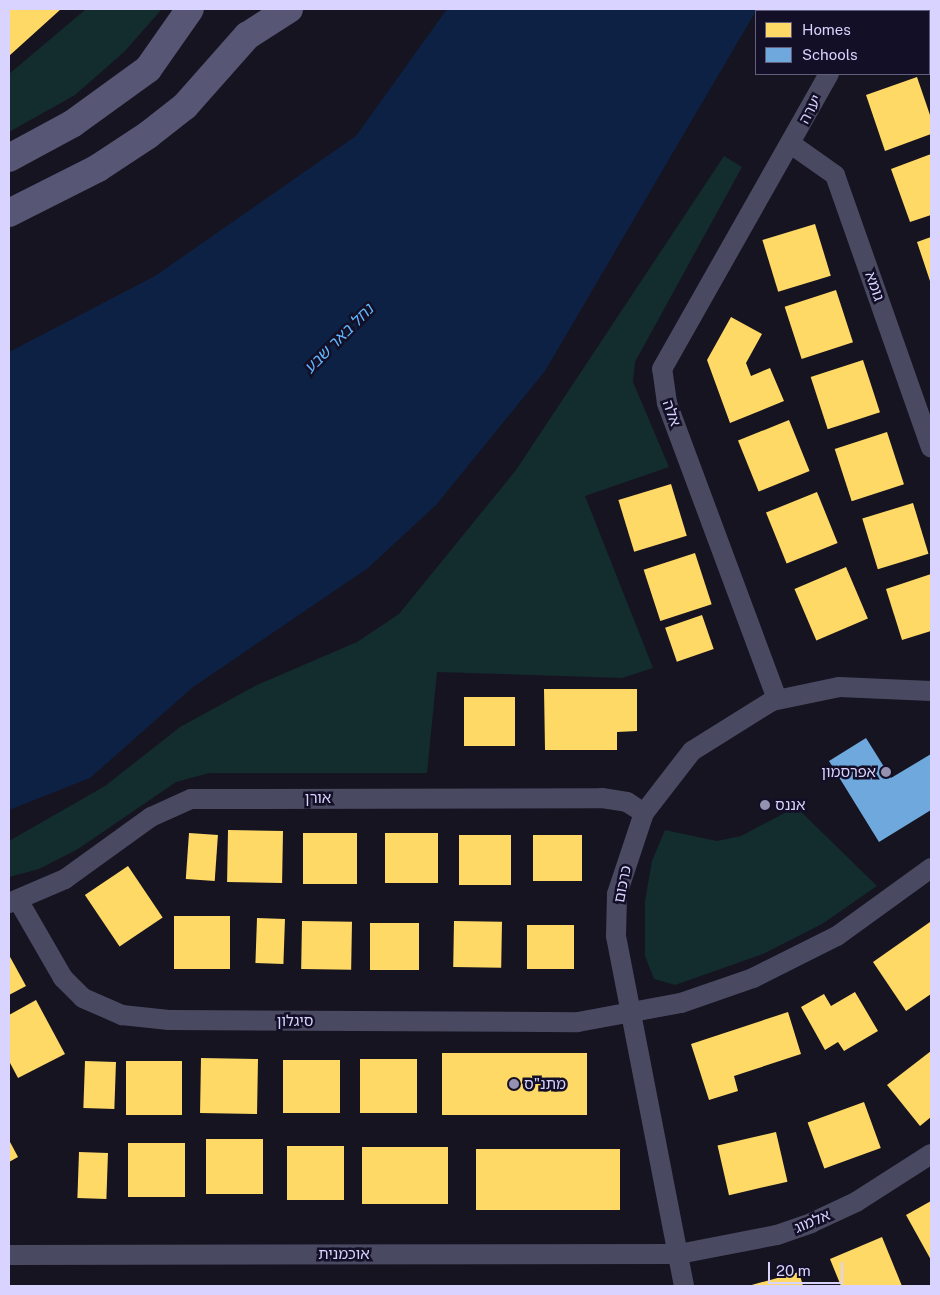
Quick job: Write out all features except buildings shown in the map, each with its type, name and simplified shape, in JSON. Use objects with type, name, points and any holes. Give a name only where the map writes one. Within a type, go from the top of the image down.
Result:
[{"type":"main road","points":[[9,158],[72,124],[148,69],[190,9]]},
{"type":"main road","points":[[9,213],[98,168],[148,135],[185,106],[247,36],[290,9]]},
{"type":"street","name":"יערה","points":[[792,144],[828,75]]},
{"type":"street","name":"גומא","points":[[792,144],[835,175],[931,448]]},
{"type":"street","name":"אלה","points":[[777,699],[667,403],[662,369],[792,144]]},
{"type":"street","name":"כרכום","points":[[684,1286],[629,1016],[616,936],[617,894],[644,813],[692,751],[777,699],[839,688],[931,691]]},
{"type":"street","name":"אורן","points":[[13,901],[65,878],[151,818],[191,799],[602,798],[626,802],[644,813]]},
{"type":"street","points":[[629,1016],[724,990],[803,956],[882,907],[931,868]]},
{"type":"street","name":"סיגלון","points":[[13,901],[63,978],[95,1005],[135,1018],[578,1022],[629,1016]]},
{"type":"street","name":"אלמוג","points":[[679,1254],[777,1235],[811,1224],[856,1202],[931,1154]]},
{"type":"street","name":"אוכמנית","points":[[9,1255],[679,1254]]},
{"type":"green space","points":[[86,9],[162,9],[124,52],[75,95],[9,132],[9,74]]},
{"type":"green space","points":[[724,156],[742,167],[635,362],[633,382],[669,467],[585,496],[653,668],[622,678],[437,672],[427,773],[209,773],[176,782],[78,849],[39,869],[9,877],[9,841],[105,786],[180,727],[257,685],[357,642],[399,614],[516,470]]},
{"type":"green space","points":[[796,807],[877,886],[822,924],[763,954],[675,985],[654,979],[645,956],[645,901],[652,861],[665,830],[717,841],[741,836]]},
{"type":"water","name":"נחל באר שבע","points":[[447,9],[757,9],[545,371],[436,505],[368,568],[193,687],[90,778],[9,810],[9,352],[155,276],[356,136]]},
{"type":"place","name":"אפרסמון","points":[[886,772]]},
{"type":"place","name":"אננס","points":[[765,805]]},
{"type":"place","name":"מתנ\"ס","points":[[514,1084]]}]
